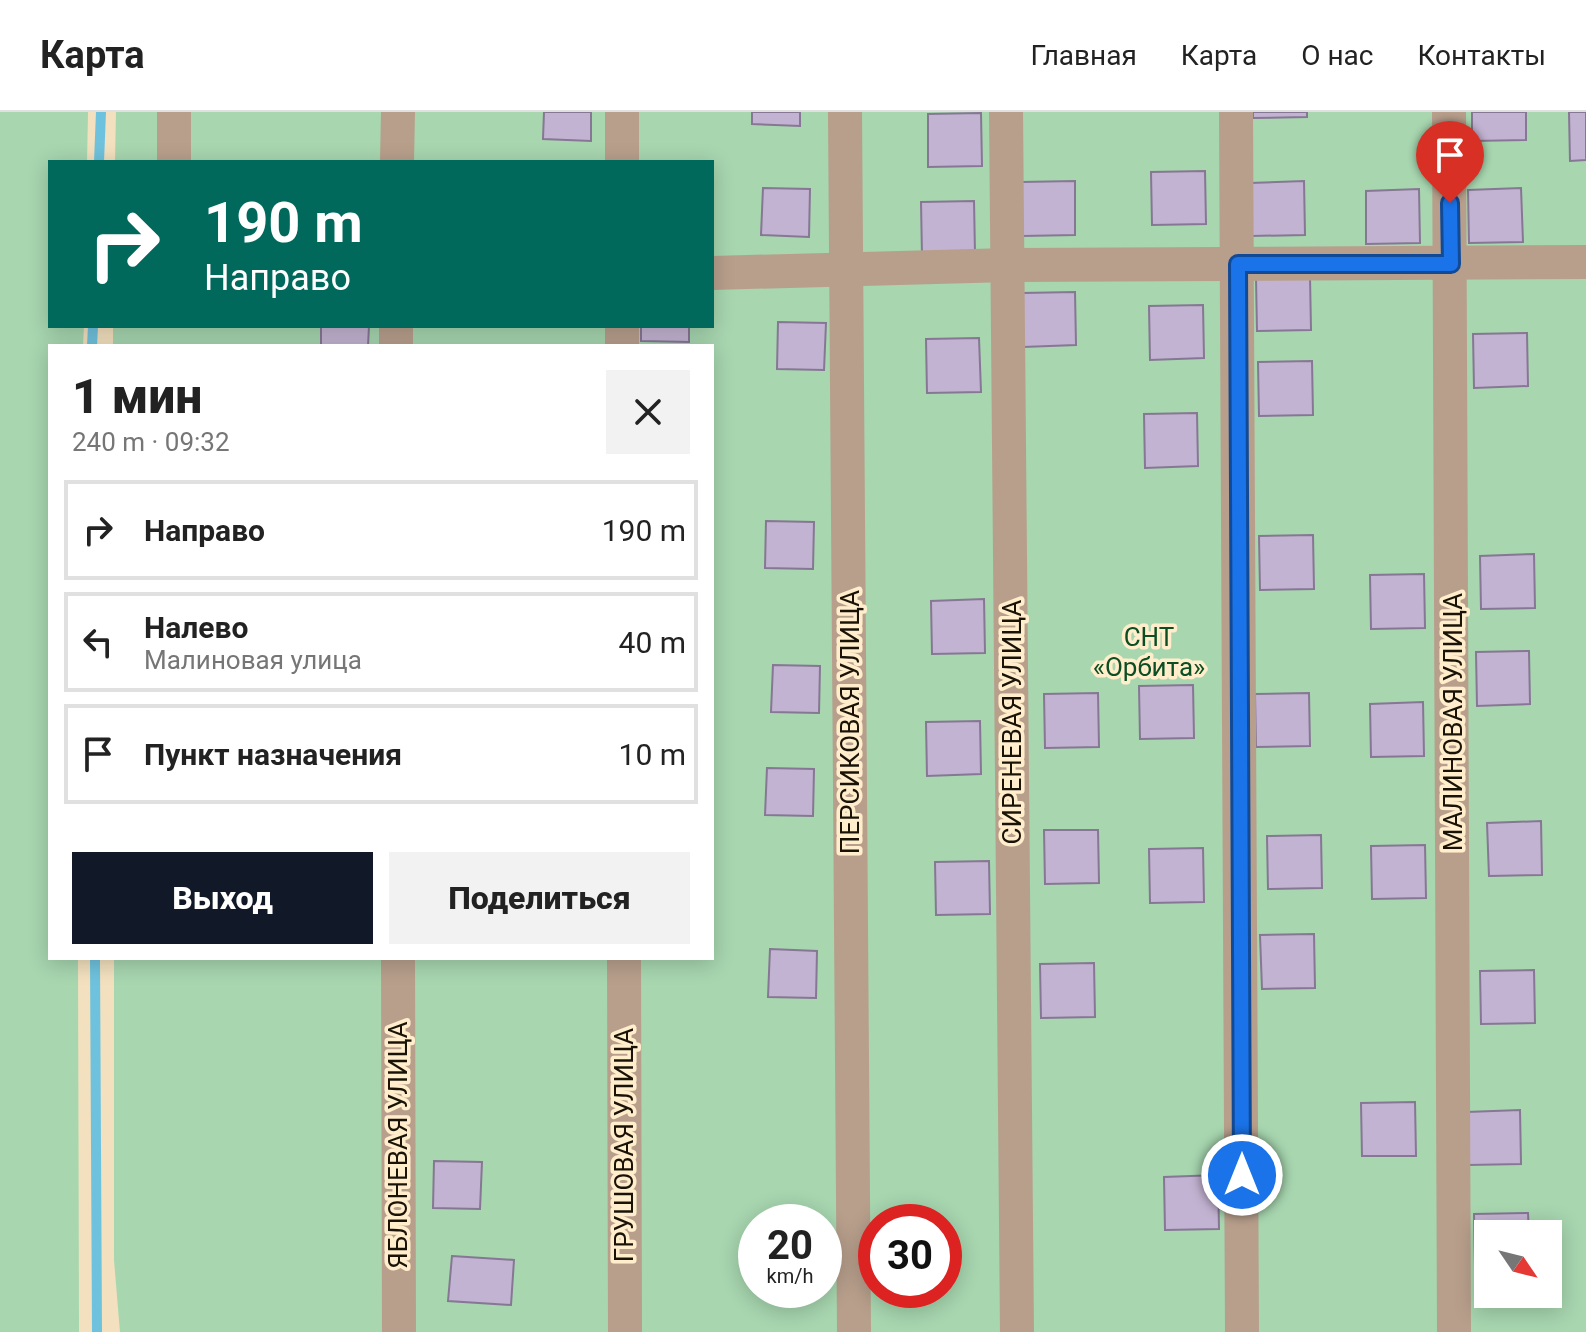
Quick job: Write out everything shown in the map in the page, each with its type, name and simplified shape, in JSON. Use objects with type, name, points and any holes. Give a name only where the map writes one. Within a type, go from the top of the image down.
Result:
[{"type":"street","points":[[174,112],[174,160]]},
{"type":"street","points":[[397,160],[398,112]]},
{"type":"street","points":[[622,112],[622,160]]},
{"type":"street","name":"ПЕРСИКОВАЯ УЛИЦА","points":[[845,112],[854,1332]]},
{"type":"street","name":"СИРЕНЕВАЯ УЛИЦА","points":[[1006,112],[1017,1332]]},
{"type":"street","points":[[1236,112],[1242,1332]]},
{"type":"street","name":"МАЛИНОВАЯ УЛИЦА","points":[[1449,112],[1454,1332]]},
{"type":"street","points":[[714,273],[1009,265],[1586,262]]},
{"type":"street","name":"ЯБЛОНЕВАЯ УЛИЦА","points":[[398,960],[399,1332]]},
{"type":"street","name":"ГРУШОВАЯ УЛИЦА","points":[[624,960],[625,1332]]},
{"type":"green space","points":[[0,112],[88,112],[87,160],[48,160],[48,328],[84,328],[83,344],[48,344],[48,960],[78,960],[79,1332],[0,1332]]},
{"type":"green space","name":"СНТ «Орбита»","points":[[116,112],[1586,112],[1586,1332],[120,1332],[114,1260],[114,960],[714,960],[714,344],[113,344],[113,328],[714,328],[714,160],[115,160]]},
{"type":"building","points":[[544,112],[591,112],[591,141],[543,139]]},
{"type":"building","points":[[752,112],[800,112],[800,126],[752,124]]},
{"type":"building","points":[[1253,112],[1307,112],[1307,117],[1253,118]]},
{"type":"building","points":[[1472,112],[1526,112],[1526,140],[1472,141]]},
{"type":"building","points":[[1569,112],[1586,112],[1586,160],[1570,161]]},
{"type":"building","points":[[981,113],[982,166],[928,167],[928,114]]},
{"type":"building","points":[[1205,171],[1206,224],[1152,225],[1151,172]]},
{"type":"building","points":[[1075,181],[1075,235],[1022,236],[1021,182]]},
{"type":"building","points":[[1304,181],[1305,235],[1251,236],[1250,183]]},
{"type":"building","points":[[763,188],[810,189],[809,237],[761,235]]},
{"type":"building","points":[[1521,188],[1523,242],[1469,243],[1468,190]]},
{"type":"building","points":[[1419,189],[1420,243],[1366,244],[1366,191]]},
{"type":"building","points":[[974,201],[975,254],[922,256],[921,202]]},
{"type":"building","points":[[1310,277],[1311,330],[1257,331],[1256,278]]},
{"type":"building","points":[[1075,292],[1076,345],[1023,347],[1022,293]]},
{"type":"building","points":[[1203,305],[1204,358],[1150,360],[1149,306]]},
{"type":"building","points":[[778,322],[826,323],[824,370],[777,369]]},
{"type":"building","points":[[321,328],[369,328],[368,344],[321,344]]},
{"type":"building","points":[[641,328],[689,328],[689,342],[641,341]]},
{"type":"building","points":[[1527,333],[1528,386],[1474,388],[1473,334]]},
{"type":"building","points":[[979,338],[981,392],[927,393],[926,339]]},
{"type":"building","points":[[1312,361],[1313,415],[1259,416],[1258,362]]},
{"type":"building","points":[[1197,413],[1198,466],[1145,468],[1144,414]]},
{"type":"building","points":[[766,521],[814,522],[813,569],[765,568]]},
{"type":"building","points":[[1313,535],[1314,589],[1260,590],[1259,536]]},
{"type":"building","points":[[1534,554],[1535,608],[1481,609],[1480,556]]},
{"type":"building","points":[[1424,574],[1425,628],[1371,629],[1370,575]]},
{"type":"building","points":[[984,599],[985,653],[932,654],[931,601]]},
{"type":"building","points":[[1529,651],[1530,704],[1477,706],[1476,652]]},
{"type":"building","points":[[773,665],[820,666],[819,713],[771,712]]},
{"type":"building","points":[[1193,685],[1194,738],[1140,739],[1139,686]]},
{"type":"building","points":[[1098,693],[1099,747],[1045,748],[1044,694]]},
{"type":"building","points":[[1309,693],[1310,746],[1256,747],[1255,694]]},
{"type":"building","points":[[1423,702],[1424,756],[1371,757],[1370,704]]},
{"type":"building","points":[[980,721],[981,774],[927,776],[926,722]]},
{"type":"building","points":[[767,768],[814,769],[813,816],[765,815]]},
{"type":"building","points":[[1541,821],[1542,875],[1489,876],[1487,823]]},
{"type":"building","points":[[1044,830],[1098,830],[1099,883],[1045,884]]},
{"type":"building","points":[[1321,835],[1322,888],[1268,889],[1267,836]]},
{"type":"building","points":[[1425,845],[1426,898],[1372,899],[1371,846]]},
{"type":"building","points":[[1203,848],[1204,902],[1150,903],[1149,849]]},
{"type":"building","points":[[989,861],[990,914],[936,915],[935,862]]},
{"type":"building","points":[[1314,934],[1315,988],[1262,989],[1260,935]]},
{"type":"building","points":[[770,949],[817,951],[816,998],[768,997]]},
{"type":"building","points":[[1094,963],[1095,1017],[1041,1018],[1040,964]]},
{"type":"building","points":[[1534,970],[1535,1023],[1481,1024],[1480,971]]},
{"type":"building","points":[[1415,1102],[1416,1156],[1362,1156],[1361,1103]]},
{"type":"building","points":[[1520,1110],[1521,1164],[1468,1165],[1467,1112]]},
{"type":"building","points":[[434,1161],[482,1162],[480,1209],[433,1208]]},
{"type":"building","points":[[1218,1175],[1219,1229],[1165,1230],[1164,1177]]},
{"type":"building","points":[[1528,1213],[1528,1220],[1474,1220],[1474,1214]]},
{"type":"building","points":[[452,1256],[514,1260],[511,1305],[448,1301]]},
{"type":"waterway","points":[[99,160],[101,112]]},
{"type":"waterway","points":[[92,344],[93,328]]},
{"type":"waterway","points":[[95,960],[97,1332]]},
{"type":"route","points":[[1242,1175],[1238,264],[1451,264],[1450,203]]}]
